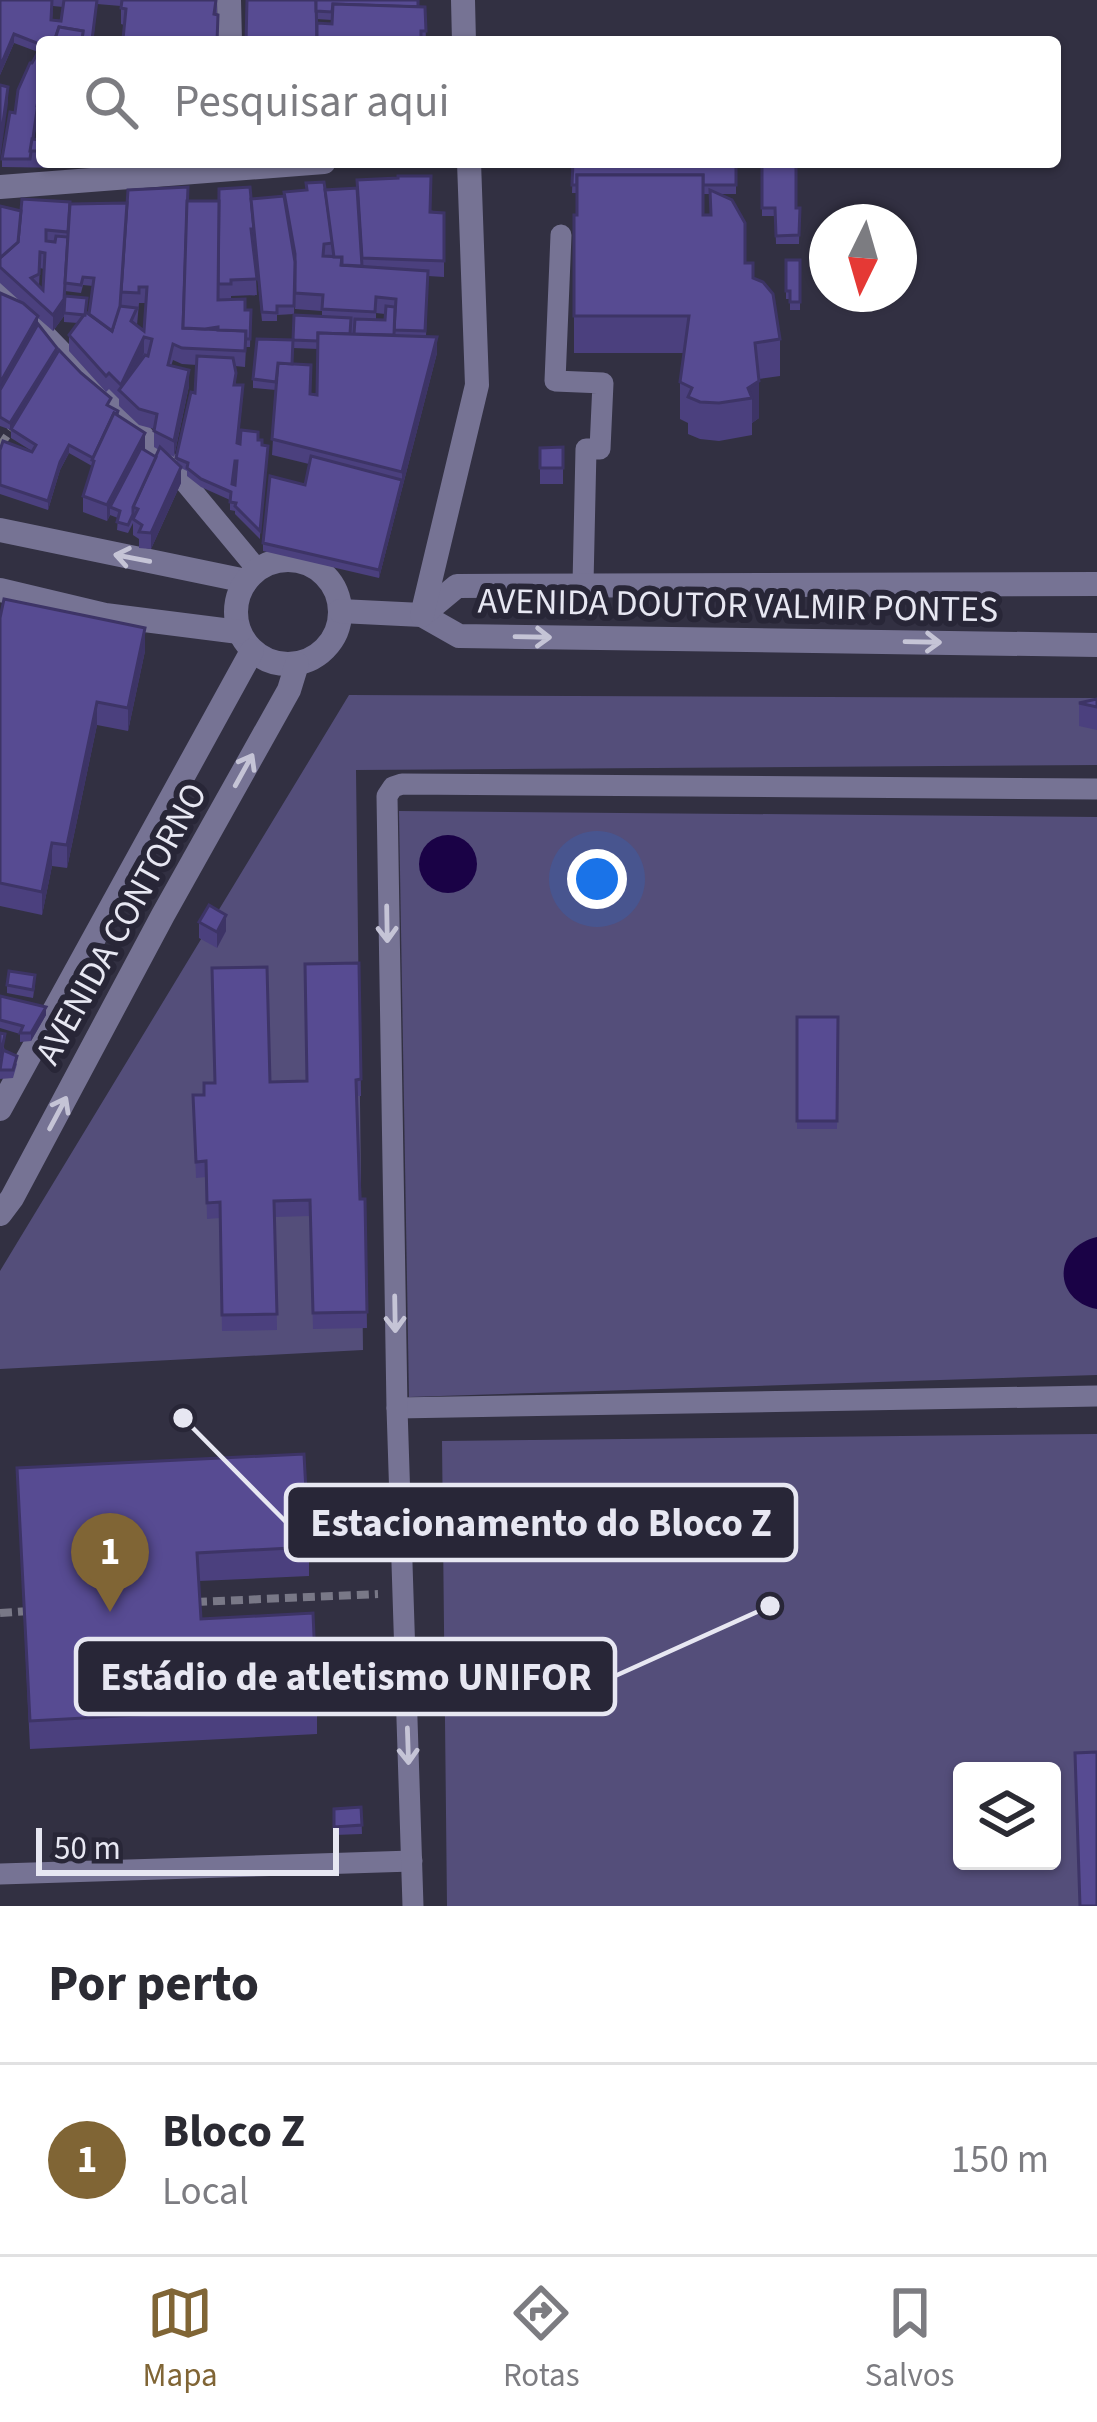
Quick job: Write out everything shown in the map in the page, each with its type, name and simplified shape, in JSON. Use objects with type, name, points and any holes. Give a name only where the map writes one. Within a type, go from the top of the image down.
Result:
[{"type":"street","points":[[229,0],[230,36]]},
{"type":"street","points":[[463,0],[464,36]]},
{"type":"street","points":[[0,187],[210,168]]},
{"type":"street","points":[[340,611],[422,615],[477,385],[469,168]]},
{"type":"street","points":[[0,530],[252,575]]},
{"type":"street","points":[[0,590],[246,641],[273,662],[296,664],[318,655],[334,637],[340,611],[336,592],[322,573],[302,562],[278,561],[252,575],[241,587],[235,609],[246,641]]},
{"type":"street","name":"AVENIDA DOUTOR VALMIR PONTES","points":[[1097,584],[457,586],[422,615],[459,636],[1097,645]]},
{"type":"street","name":"AVENIDA CONTORNO","points":[[0,1109],[246,641]]},
{"type":"street","name":"AVENIDA CONTORNO","points":[[0,1214],[289,690],[296,664]]},
{"type":"lane","points":[[561,236],[555,381],[603,383],[600,449],[586,448],[583,584]]},
{"type":"lane","points":[[0,288],[164,457],[252,575]]},
{"type":"lane","points":[[413,1906],[397,1408],[387,796],[402,784],[1097,789]]},
{"type":"lane","points":[[397,1408],[1097,1396]]},
{"type":"lane","points":[[0,1874],[412,1861]]},
{"type":"path","points":[[0,446],[18,420]]},
{"type":"path","points":[[192,1602],[404,1593]]},
{"type":"path","points":[[0,1613],[41,1610]]},
{"type":"shaded area","points":[[349,695],[1097,698],[1097,765],[356,770],[363,1350],[0,1369],[0,1271]]},
{"type":"shaded area","points":[[399,811],[1097,817],[1097,1375],[409,1397]]},
{"type":"shaded area","points":[[448,835],[468,844],[477,864],[468,884],[448,893],[428,884],[419,864],[428,844]]},
{"type":"shaded area","points":[[1097,1237],[1097,1309],[1072,1295],[1064,1273],[1072,1251]]},
{"type":"shaded area","points":[[1097,1434],[1097,1906],[447,1906],[442,1441]]},
{"type":"building","points":[[0,0],[52,0],[51,20],[61,21],[64,0],[97,0],[92,36],[59,27],[56,36],[36,36],[36,43],[14,34],[0,67]]},
{"type":"building","points":[[122,0],[216,0],[217,36],[123,36],[126,9],[121,8]]},
{"type":"building","points":[[247,0],[316,0],[317,36],[246,36]]},
{"type":"building","points":[[316,0],[418,0],[418,7],[333,4],[332,12],[316,11]]},
{"type":"building","points":[[333,4],[425,7],[426,31],[421,36],[317,36],[317,23],[332,24]]},
{"type":"building","points":[[59,27],[83,31],[83,36],[56,36]]},
{"type":"building","points":[[36,56],[30,159],[2,159],[10,112],[15,113],[18,90]]},
{"type":"building","points":[[0,85],[8,87],[0,144]]},
{"type":"building","points":[[573,168],[736,168],[736,185],[703,185],[703,175],[577,175],[577,185],[572,185]]},
{"type":"building","points":[[762,168],[796,168],[799,235],[776,236],[775,208],[762,208]]},
{"type":"building","points":[[577,175],[703,175],[703,215],[711,215],[710,190],[732,200],[745,223],[745,263],[753,263],[753,278],[773,294],[780,339],[755,343],[759,381],[748,388],[752,398],[719,403],[688,397],[692,388],[680,382],[689,316],[574,316]]},
{"type":"building","points":[[431,176],[430,212],[444,213],[444,261],[362,258],[357,180]]},
{"type":"building","points":[[324,182],[333,243],[324,244],[323,256],[342,257],[341,265],[428,271],[425,331],[394,330],[396,299],[376,297],[375,312],[322,309],[323,295],[295,293],[295,254],[284,192],[307,190],[306,183]]},
{"type":"building","points":[[188,187],[183,328],[246,331],[245,351],[173,344],[168,365],[189,370],[174,441],[154,431],[157,414],[139,409],[119,390],[148,356],[152,339],[144,337],[121,385],[109,373],[106,376],[69,335],[86,312],[112,331],[119,306],[137,308],[131,321],[144,331],[147,287],[139,287],[139,293],[121,292],[128,190]]},
{"type":"building","points":[[250,187],[257,279],[218,284],[219,189]]},
{"type":"building","points":[[357,188],[362,266],[342,265],[342,257],[334,257],[325,190]]},
{"type":"building","points":[[284,196],[295,262],[294,306],[277,306],[277,313],[262,312],[251,199]]},
{"type":"building","points":[[22,199],[70,202],[68,232],[46,230],[46,241],[68,237],[64,299],[53,315],[0,267],[0,258],[18,242]],"holes":[[[40,252],[45,253],[43,290],[31,278],[39,274]]]},
{"type":"building","points":[[187,201],[219,201],[218,300],[245,299],[245,310],[251,310],[250,339],[246,331],[183,328]]},
{"type":"building","points":[[127,203],[120,306],[112,331],[89,314],[94,278],[83,277],[81,285],[65,283],[70,204]]},
{"type":"building","points":[[0,206],[21,211],[18,242],[0,258]]},
{"type":"building","points":[[786,260],[800,260],[800,302],[790,302],[790,291],[786,291]]},
{"type":"building","points":[[0,293],[38,316],[0,383]]},
{"type":"building","points":[[65,296],[87,298],[85,315],[64,313]]},
{"type":"building","points":[[386,306],[395,307],[394,335],[354,334],[355,319],[385,320]]},
{"type":"building","points":[[294,315],[351,318],[350,334],[318,333],[318,341],[293,340]]},
{"type":"building","points":[[38,324],[57,348],[10,423],[0,417],[0,390]]},
{"type":"building","points":[[318,333],[437,337],[402,472],[272,439],[278,363],[311,365],[310,394],[317,395]]},
{"type":"building","points":[[257,339],[293,340],[292,364],[278,363],[276,382],[253,379]]},
{"type":"building","points":[[59,350],[111,398],[107,405],[118,411],[93,458],[69,445],[48,501],[0,485],[0,450],[3,441],[32,452],[36,445],[11,429]]},
{"type":"building","points":[[197,356],[233,358],[234,385],[243,385],[237,443],[241,430],[258,432],[258,440],[268,446],[260,531],[230,502],[231,492],[201,479],[187,468],[188,463],[176,458],[191,392],[195,393]]},
{"type":"building","points":[[114,413],[145,433],[107,505],[83,496],[92,460]]},
{"type":"building","points":[[160,447],[181,467],[151,533],[139,532],[142,525],[133,519],[138,509],[133,507]]},
{"type":"building","points":[[563,447],[563,468],[540,468],[540,448]]},
{"type":"building","points":[[141,448],[156,457],[128,525],[117,522],[120,511],[110,507]]},
{"type":"building","points":[[311,456],[402,480],[379,570],[263,543],[270,476],[305,485]]},
{"type":"building","points":[[4,599],[145,628],[128,708],[97,702],[67,845],[52,843],[42,892],[0,883],[0,618]]},
{"type":"building","points":[[209,905],[226,915],[217,932],[199,922]]},
{"type":"building","points":[[359,963],[361,1079],[356,1080],[367,1312],[313,1313],[310,1200],[274,1201],[277,1314],[222,1315],[220,1202],[207,1203],[206,1161],[196,1162],[193,1095],[204,1095],[204,1083],[215,1083],[212,968],[267,967],[270,1082],[307,1081],[305,964]]},
{"type":"building","points":[[9,971],[35,975],[33,990],[7,985]]},
{"type":"building","points":[[0,996],[46,1007],[31,1033],[20,1033],[23,1026],[0,1020]]},
{"type":"building","points":[[797,1017],[838,1017],[837,1121],[797,1121]]},
{"type":"building","points":[[3,1050],[17,1056],[13,1070],[0,1070]]},
{"type":"building","points":[[304,1454],[309,1547],[197,1553],[201,1619],[313,1613],[317,1705],[30,1721],[17,1468]]},
{"type":"building","points":[[1097,1752],[1097,1906],[1080,1906],[1075,1753]]},
{"type":"building","points":[[361,1807],[362,1825],[334,1827],[334,1809]]},
{"type":"place","name":"Estacionamento do Bloco Z","points":[[183,1418]]},
{"type":"place","name":"Estádio de atletismo UNIFOR","points":[[770,1606]]},
{"type":"place","name":"Bloco Z","points":[[110,1612]]}]
